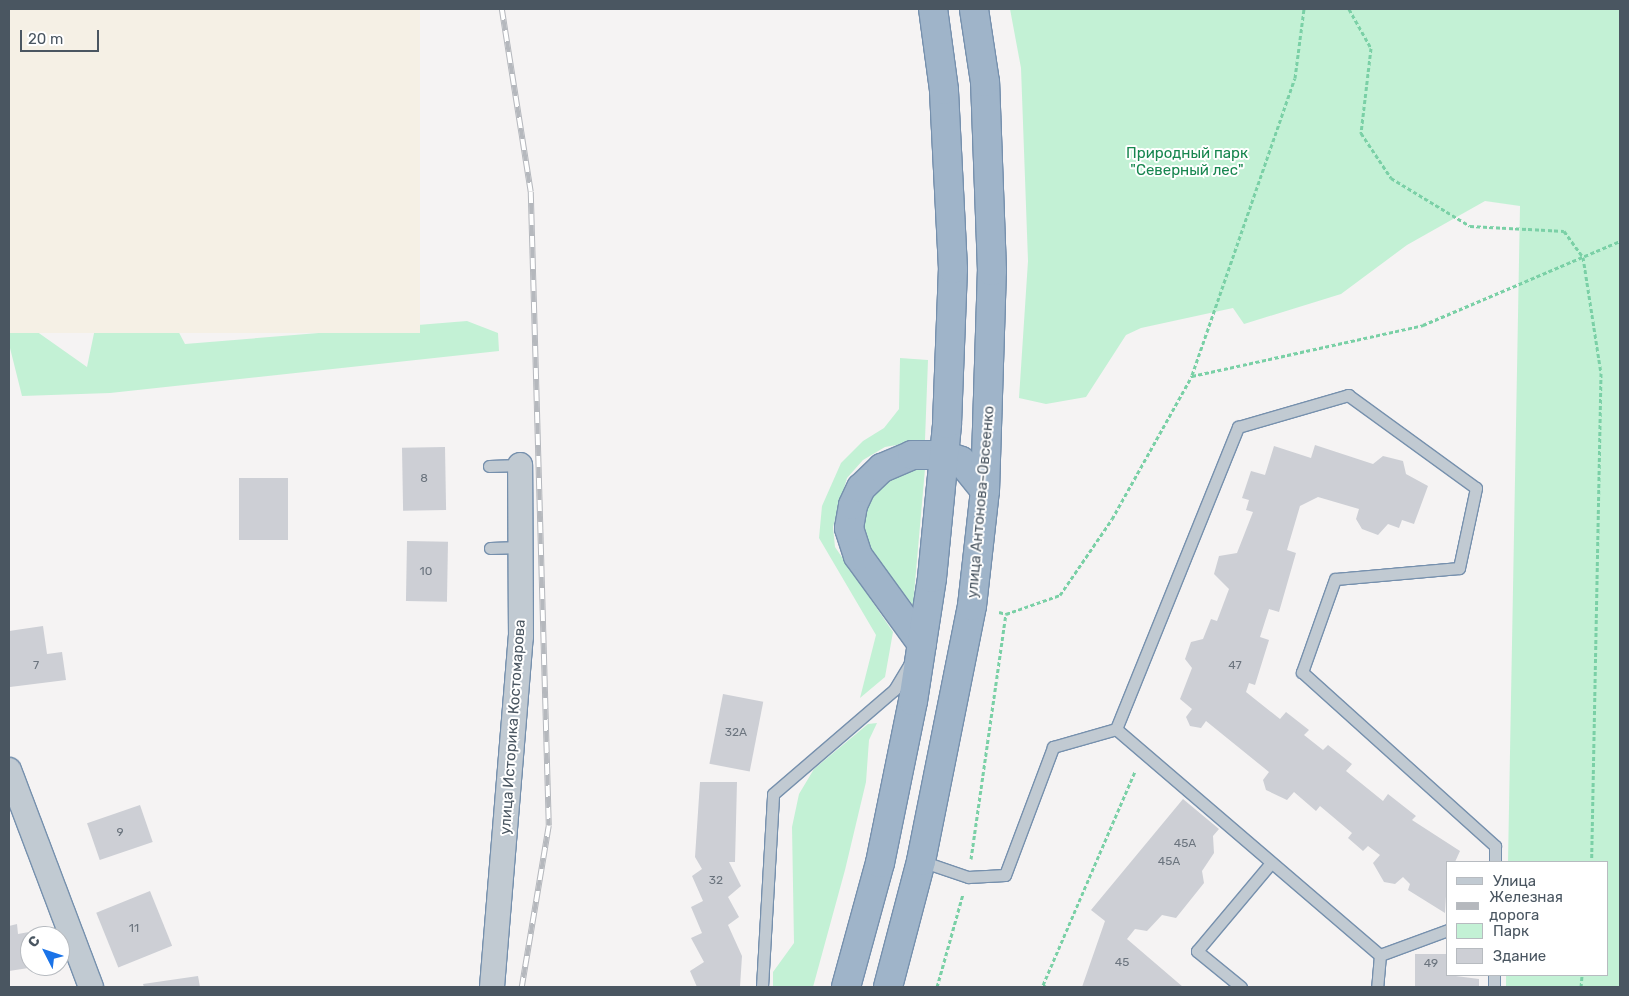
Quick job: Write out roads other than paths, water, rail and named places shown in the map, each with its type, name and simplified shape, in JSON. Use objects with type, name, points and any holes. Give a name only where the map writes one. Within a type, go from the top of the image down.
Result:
[{"type":"highway","points":[[846,987],[880,864],[922,644],[944,455],[953,269],[944,90],[933,9]]},
{"type":"highway","name":"улица Антонова-Овсеенко","points":[[888,987],[921,861],[972,606],[985,491],[992,271],[986,82],[974,9]]},
{"type":"highway","points":[[922,644],[858,556],[850,518],[861,488],[882,468],[912,455],[944,455],[972,470],[985,491]]},
{"type":"street","name":"улица Историка Костомарова","points":[[492,987],[521,637],[520,465]]},
{"type":"street","points":[[9,770],[91,987]]},
{"type":"lane","points":[[1116,728],[1238,427],[1348,396],[1476,488],[1459,568],[1335,579],[1302,672],[1495,846],[1495,861]]},
{"type":"lane","points":[[489,466],[520,465]]},
{"type":"lane","points":[[490,548],[521,547]]},
{"type":"lane","points":[[762,987],[773,794],[894,690],[922,644]]},
{"type":"lane","points":[[921,861],[968,876],[1006,874],[1053,748],[1116,728]]},
{"type":"lane","points":[[1116,728],[1270,864],[1380,955]]},
{"type":"lane","points":[[1241,987],[1197,951],[1270,864]]},
{"type":"lane","points":[[1380,955],[1446,931]]},
{"type":"lane","points":[[1377,987],[1380,955]]},
{"type":"railway","points":[[502,9],[531,192],[549,826],[522,987]]},
{"type":"park label","name":"Природный парк \"Северный лес\"","points":[[1187,162]]}]
